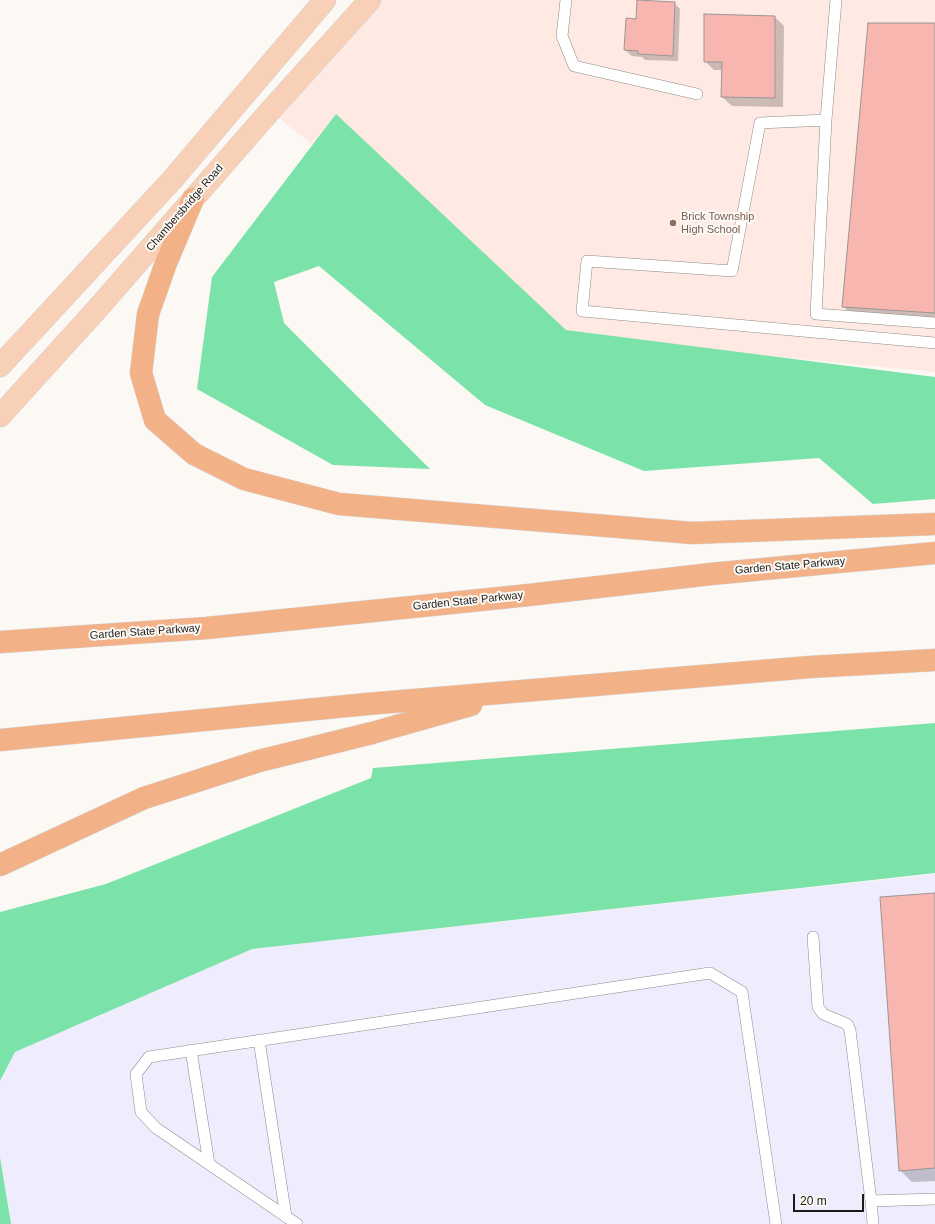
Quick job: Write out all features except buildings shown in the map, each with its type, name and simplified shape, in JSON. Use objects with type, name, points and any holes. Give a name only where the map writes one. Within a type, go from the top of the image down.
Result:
[{"type":"highway","points":[[193,199],[166,263],[148,314],[140,373],[155,420],[194,454],[244,479],[339,504],[692,533],[935,524]]},
{"type":"highway","name":"Garden State Parkway","points":[[0,642],[207,628],[521,596],[711,574],[935,553]]},
{"type":"highway","points":[[0,740],[367,704],[810,667],[935,660]]},
{"type":"highway","points":[[0,865],[144,798],[259,761],[372,733],[518,692]]},
{"type":"main road","points":[[0,366],[172,180],[325,0]]},
{"type":"main road","name":"Chambersbridge Road","points":[[0,416],[98,308],[270,111],[370,0]]},
{"type":"lane","points":[[566,0],[562,36],[574,66],[697,94]]},
{"type":"lane","points":[[836,0],[826,120],[816,314],[935,323]]},
{"type":"lane","points":[[826,120],[760,123],[732,271],[587,261],[582,311],[935,343]]},
{"type":"lane","points":[[813,937],[818,1007],[823,1014],[847,1024],[850,1030],[873,1224]]},
{"type":"lane","points":[[297,1224],[156,1128],[141,1112],[136,1074],[148,1056],[710,972],[742,992],[776,1224]]},
{"type":"lane","points":[[259,1040],[286,1217]]},
{"type":"lane","points":[[191,1050],[209,1164]]},
{"type":"lane","points":[[871,1201],[935,1199]]},
{"type":"shaded area","name":"Brick Township High School","points":[[369,0],[935,0],[935,372],[553,335],[270,111]]},
{"type":"shaded area","points":[[935,874],[935,1224],[11,1224],[0,1157],[0,1081],[15,1052],[252,949]]},
{"type":"green space","points":[[336,114],[566,330],[935,377],[935,499],[873,504],[819,458],[644,471],[485,405],[319,266],[274,282],[284,323],[430,469],[333,465],[197,389],[212,277]]},
{"type":"green space","points":[[935,723],[935,873],[252,949],[15,1052],[0,1081],[0,912],[106,884],[371,778],[373,768]]},
{"type":"green space","points":[[0,1157],[11,1224],[0,1224]]},
{"type":"place","name":"Brick Township High School","points":[[673,223]]}]
